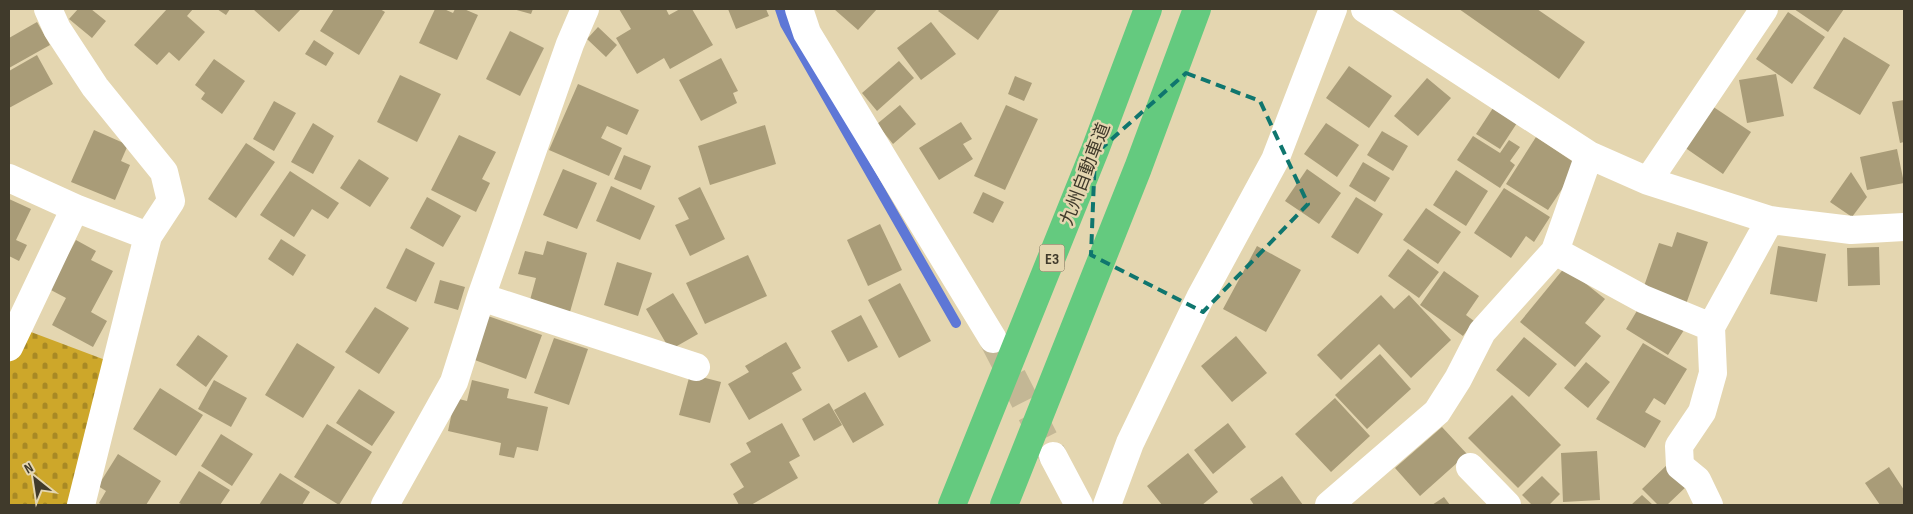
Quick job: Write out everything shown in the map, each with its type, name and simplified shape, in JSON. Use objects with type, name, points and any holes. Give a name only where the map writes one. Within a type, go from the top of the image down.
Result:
[{"type":"highway","name":"九州自動車道","points":[[952,505],[1095,150],[1148,9]]},
{"type":"highway","points":[[1004,505],[1138,168],[1197,9]]},
{"type":"street","points":[[48,9],[57,29],[95,87],[164,172],[171,201],[148,236],[81,505]]},
{"type":"street","points":[[385,505],[454,382],[481,297],[584,9]]},
{"type":"street","points":[[799,9],[807,33],[992,339]]},
{"type":"street","points":[[1107,505],[1130,444],[1200,298],[1275,160],[1333,9]]},
{"type":"street","points":[[1365,9],[1589,155],[1648,181],[1770,220],[1851,230],[1904,227]]},
{"type":"street","points":[[1648,181],[1764,9]]},
{"type":"street","points":[[1329,505],[1436,412],[1458,379],[1482,332],[1555,252],[1589,155]]},
{"type":"street","points":[[9,178],[75,208],[148,236]]},
{"type":"street","points":[[9,347],[75,208]]},
{"type":"street","points":[[1709,505],[1698,480],[1680,466],[1679,446],[1702,412],[1709,388],[1713,372],[1712,327],[1770,220]]},
{"type":"street","points":[[1555,252],[1643,299],[1712,327]]},
{"type":"street","points":[[481,297],[696,367]]},
{"type":"street","points":[[1053,456],[1079,505]]},
{"type":"street","points":[[1470,468],[1507,505]]},
{"type":"highlighted area","points":[[1186,73],[1260,101],[1308,204],[1203,312],[1091,255],[1095,154]]},
{"type":"green space","points":[[23,329],[108,361],[75,505],[9,505],[9,365]]},
{"type":"building","points":[[78,9],[91,9],[106,21],[92,38],[69,19]]},
{"type":"building","points":[[167,9],[193,9],[187,16],[205,32],[179,61],[169,52],[157,65],[134,45]]},
{"type":"building","points":[[217,9],[230,9],[226,15]]},
{"type":"building","points":[[253,9],[301,9],[279,32]]},
{"type":"building","points":[[334,9],[380,9],[385,12],[359,55],[320,31]]},
{"type":"building","points":[[435,9],[444,9],[453,13],[455,9],[464,9],[478,15],[457,60],[419,43]]},
{"type":"building","points":[[513,9],[533,9],[531,14]]},
{"type":"building","points":[[619,9],[666,9],[669,15],[680,9],[692,9],[713,45],[670,69],[664,58],[637,74],[616,38],[631,29]]},
{"type":"building","points":[[728,9],[766,9],[769,16],[736,29]]},
{"type":"building","points":[[834,9],[877,9],[858,30]]},
{"type":"building","points":[[940,9],[1000,9],[978,40],[938,11]]},
{"type":"building","points":[[1459,9],[1537,9],[1585,42],[1559,79]]},
{"type":"building","points":[[1794,9],[1844,9],[1828,32]]},
{"type":"building","points":[[1788,12],[1825,37],[1792,84],[1756,59]]},
{"type":"building","points":[[37,22],[50,45],[9,68],[9,38]]},
{"type":"building","points":[[931,22],[956,54],[921,80],[897,48]]},
{"type":"building","points":[[598,27],[617,45],[606,57],[587,39]]},
{"type":"building","points":[[510,31],[544,48],[520,96],[486,79]]},
{"type":"building","points":[[1844,37],[1890,65],[1860,115],[1813,88]]},
{"type":"building","points":[[314,40],[334,53],[326,66],[305,54]]},
{"type":"building","points":[[37,55],[53,84],[9,108],[9,71]]},
{"type":"building","points":[[721,58],[738,91],[733,93],[737,103],[701,121],[679,80]]},
{"type":"building","points":[[214,59],[245,81],[222,114],[201,99],[205,93],[195,85]]},
{"type":"building","points":[[899,61],[914,78],[877,111],[862,93]]},
{"type":"building","points":[[1349,66],[1392,96],[1369,128],[1326,98]]},
{"type":"building","points":[[1776,74],[1784,116],[1747,123],[1739,80]]},
{"type":"building","points":[[400,75],[441,94],[417,142],[377,122]]},
{"type":"building","points":[[1015,76],[1032,83],[1024,101],[1008,94]]},
{"type":"building","points":[[1427,78],[1451,98],[1418,136],[1394,116]]},
{"type":"building","points":[[578,84],[639,110],[627,135],[607,126],[601,138],[622,148],[609,176],[549,150]]},
{"type":"building","points":[[1904,100],[1904,142],[1900,143],[1892,102]]},
{"type":"building","points":[[274,101],[296,113],[274,151],[253,139]]},
{"type":"building","points":[[900,105],[916,124],[893,144],[877,124]]},
{"type":"building","points":[[1006,105],[1038,119],[1005,190],[974,176]]},
{"type":"building","points":[[1712,106],[1751,132],[1723,174],[1684,147]]},
{"type":"building","points":[[1493,108],[1517,123],[1500,149],[1476,134]]},
{"type":"building","points":[[961,122],[972,139],[963,144],[973,159],[939,180],[919,148]]},
{"type":"building","points":[[313,123],[334,136],[313,174],[291,162]]},
{"type":"building","points":[[1326,123],[1359,145],[1337,177],[1304,154]]},
{"type":"building","points":[[765,125],[776,164],[710,185],[698,146]]},
{"type":"building","points":[[94,130],[128,145],[121,161],[130,165],[115,200],[71,182]]},
{"type":"building","points":[[1382,131],[1408,146],[1393,171],[1367,155]]},
{"type":"building","points":[[459,135],[496,152],[482,179],[490,183],[476,212],[431,190]]},
{"type":"building","points":[[1473,136],[1500,153],[1509,140],[1520,147],[1510,161],[1515,165],[1500,188],[1457,160]]},
{"type":"building","points":[[1536,137],[1578,165],[1548,210],[1506,184]]},
{"type":"building","points":[[246,143],[275,162],[236,218],[208,199]]},
{"type":"building","points":[[1897,149],[1904,183],[1867,190],[1860,157]]},
{"type":"building","points":[[624,155],[651,166],[641,190],[614,179]]},
{"type":"building","points":[[359,159],[389,178],[370,207],[340,188]]},
{"type":"building","points":[[1363,162],[1390,178],[1375,202],[1349,186]]},
{"type":"building","points":[[563,169],[597,183],[577,229],[543,215]]},
{"type":"building","points":[[1307,169],[1341,193],[1319,224],[1285,201]]},
{"type":"building","points":[[1456,170],[1488,191],[1466,226],[1433,205]]},
{"type":"building","points":[[290,171],[339,203],[328,219],[312,209],[294,237],[260,215]]},
{"type":"building","points":[[1851,172],[1867,197],[1852,217],[1830,202]]},
{"type":"building","points":[[611,186],[655,206],[640,240],[596,221]]},
{"type":"building","points":[[700,187],[725,239],[690,256],[675,225],[689,219],[678,198]]},
{"type":"building","points":[[1504,188],[1550,217],[1534,242],[1526,236],[1511,258],[1474,233]]},
{"type":"building","points":[[983,192],[1004,202],[993,223],[973,213]]},
{"type":"building","points":[[427,197],[461,216],[443,247],[410,228]]},
{"type":"building","points":[[1356,197],[1383,214],[1358,254],[1331,237]]},
{"type":"building","points":[[9,199],[31,209],[16,240],[27,245],[19,261],[9,256]]},
{"type":"building","points":[[1426,208],[1461,232],[1438,264],[1403,240]]},
{"type":"building","points":[[880,224],[902,270],[868,286],[847,240]]},
{"type":"building","points":[[1677,232],[1708,242],[1685,307],[1642,292],[1659,243],[1672,247]]},
{"type":"building","points":[[281,239],[306,255],[293,276],[268,259]]},
{"type":"building","points":[[76,240],[96,251],[91,260],[113,271],[91,312],[107,321],[93,347],[52,325],[66,298],[49,289]]},
{"type":"building","points":[[547,241],[587,253],[570,312],[530,300],[536,278],[518,274],[525,251],[543,255]]},
{"type":"building","points":[[1257,246],[1301,270],[1266,332],[1223,309]]},
{"type":"building","points":[[1778,246],[1826,254],[1817,302],[1770,294]]},
{"type":"building","points":[[1879,247],[1880,285],[1848,286],[1847,248]]},
{"type":"building","points":[[406,248],[435,263],[416,302],[386,288]]},
{"type":"building","points":[[1408,249],[1439,272],[1419,298],[1388,276]]},
{"type":"building","points":[[748,255],[767,296],[705,324],[686,283]]},
{"type":"building","points":[[617,262],[652,273],[638,316],[604,305]]},
{"type":"building","points":[[1565,267],[1605,299],[1585,323],[1601,336],[1575,367],[1520,322]]},
{"type":"building","points":[[1444,271],[1479,296],[1466,315],[1474,321],[1463,336],[1420,305]]},
{"type":"building","points":[[440,280],[465,287],[458,310],[434,303]]},
{"type":"building","points":[[900,283],[931,341],[899,358],[868,300]]},
{"type":"building","points":[[673,293],[698,334],[670,350],[646,309]]},
{"type":"building","points":[[1381,295],[1394,309],[1409,295],[1451,340],[1411,378],[1379,344],[1341,380],[1317,355]]},
{"type":"building","points":[[1641,304],[1684,330],[1668,355],[1626,329]]},
{"type":"building","points":[[375,307],[409,328],[379,374],[345,352]]},
{"type":"building","points":[[861,315],[878,347],[848,362],[831,331]]},
{"type":"building","points":[[488,316],[542,335],[526,379],[472,359]]},
{"type":"building","points":[[198,335],[228,356],[206,387],[176,365]]},
{"type":"building","points":[[1236,336],[1267,373],[1232,402],[1201,366]]},
{"type":"building","points":[[1524,337],[1557,364],[1529,397],[1496,370]]},
{"type":"building","points":[[554,338],[588,349],[569,405],[534,393]]},
{"type":"building","points":[[786,342],[801,368],[792,373],[802,390],[749,420],[728,384],[749,372],[745,366]]},
{"type":"building","points":[[297,343],[335,367],[303,418],[265,395]]},
{"type":"building","points":[[1643,343],[1687,369],[1665,405],[1654,398],[1645,412],[1661,421],[1645,448],[1596,419]]},
{"type":"building","points":[[1380,354],[1411,389],[1367,429],[1335,395]]},
{"type":"building","points":[[1586,362],[1610,382],[1588,408],[1564,388]]},
{"type":"building","points":[[690,374],[721,382],[710,423],[679,415]]},
{"type":"building","points":[[214,380],[247,398],[231,427],[198,409]]},
{"type":"building","points":[[472,380],[509,389],[507,398],[548,407],[538,451],[517,447],[514,458],[499,455],[501,443],[448,431],[455,398],[467,401]]},
{"type":"building","points":[[160,388],[203,415],[176,456],[133,429]]},
{"type":"building","points":[[359,389],[395,412],[372,446],[336,423]]},
{"type":"building","points":[[865,392],[884,425],[853,443],[834,410]]},
{"type":"building","points":[[1512,395],[1561,445],[1518,488],[1468,438]]},
{"type":"building","points":[[1335,398],[1370,436],[1331,472],[1295,434]]},
{"type":"building","points":[[829,403],[842,425],[814,441],[802,419]]},
{"type":"building","points":[[782,423],[800,456],[789,462],[798,478],[751,505],[739,505],[733,494],[744,487],[730,464],[751,452],[746,443]]},
{"type":"building","points":[[1228,423],[1246,447],[1213,474],[1194,450]]},
{"type":"building","points":[[327,424],[372,452],[339,505],[294,477]]},
{"type":"building","points":[[1442,427],[1467,454],[1420,496],[1395,468]]},
{"type":"building","points":[[221,434],[253,454],[232,486],[201,466]]},
{"type":"building","points":[[1597,451],[1600,500],[1563,502],[1561,453]]},
{"type":"building","points":[[1188,453],[1218,492],[1202,505],[1162,505],[1147,486]]},
{"type":"building","points":[[118,454],[161,481],[146,505],[102,505],[99,503],[106,491],[98,486]]},
{"type":"building","points":[[1669,463],[1689,484],[1667,505],[1658,505],[1642,489]]},
{"type":"building","points":[[1889,467],[1904,490],[1903,505],[1880,505],[1865,483]]},
{"type":"building","points":[[199,471],[230,490],[220,505],[183,505],[179,503]]},
{"type":"building","points":[[280,473],[310,492],[302,505],[259,505]]},
{"type":"building","points":[[1282,476],[1303,505],[1254,505],[1250,499]]},
{"type":"building","points":[[1542,476],[1560,494],[1549,505],[1532,505],[1522,495]]},
{"type":"building","points":[[1642,495],[1653,505],[1631,505]]},
{"type":"building","points":[[1444,497],[1450,505],[1432,505]]},
{"type":"waterway","points":[[780,9],[785,24],[956,323]]},
{"type":"tunnel","points":[[993,339],[1053,456]]}]
